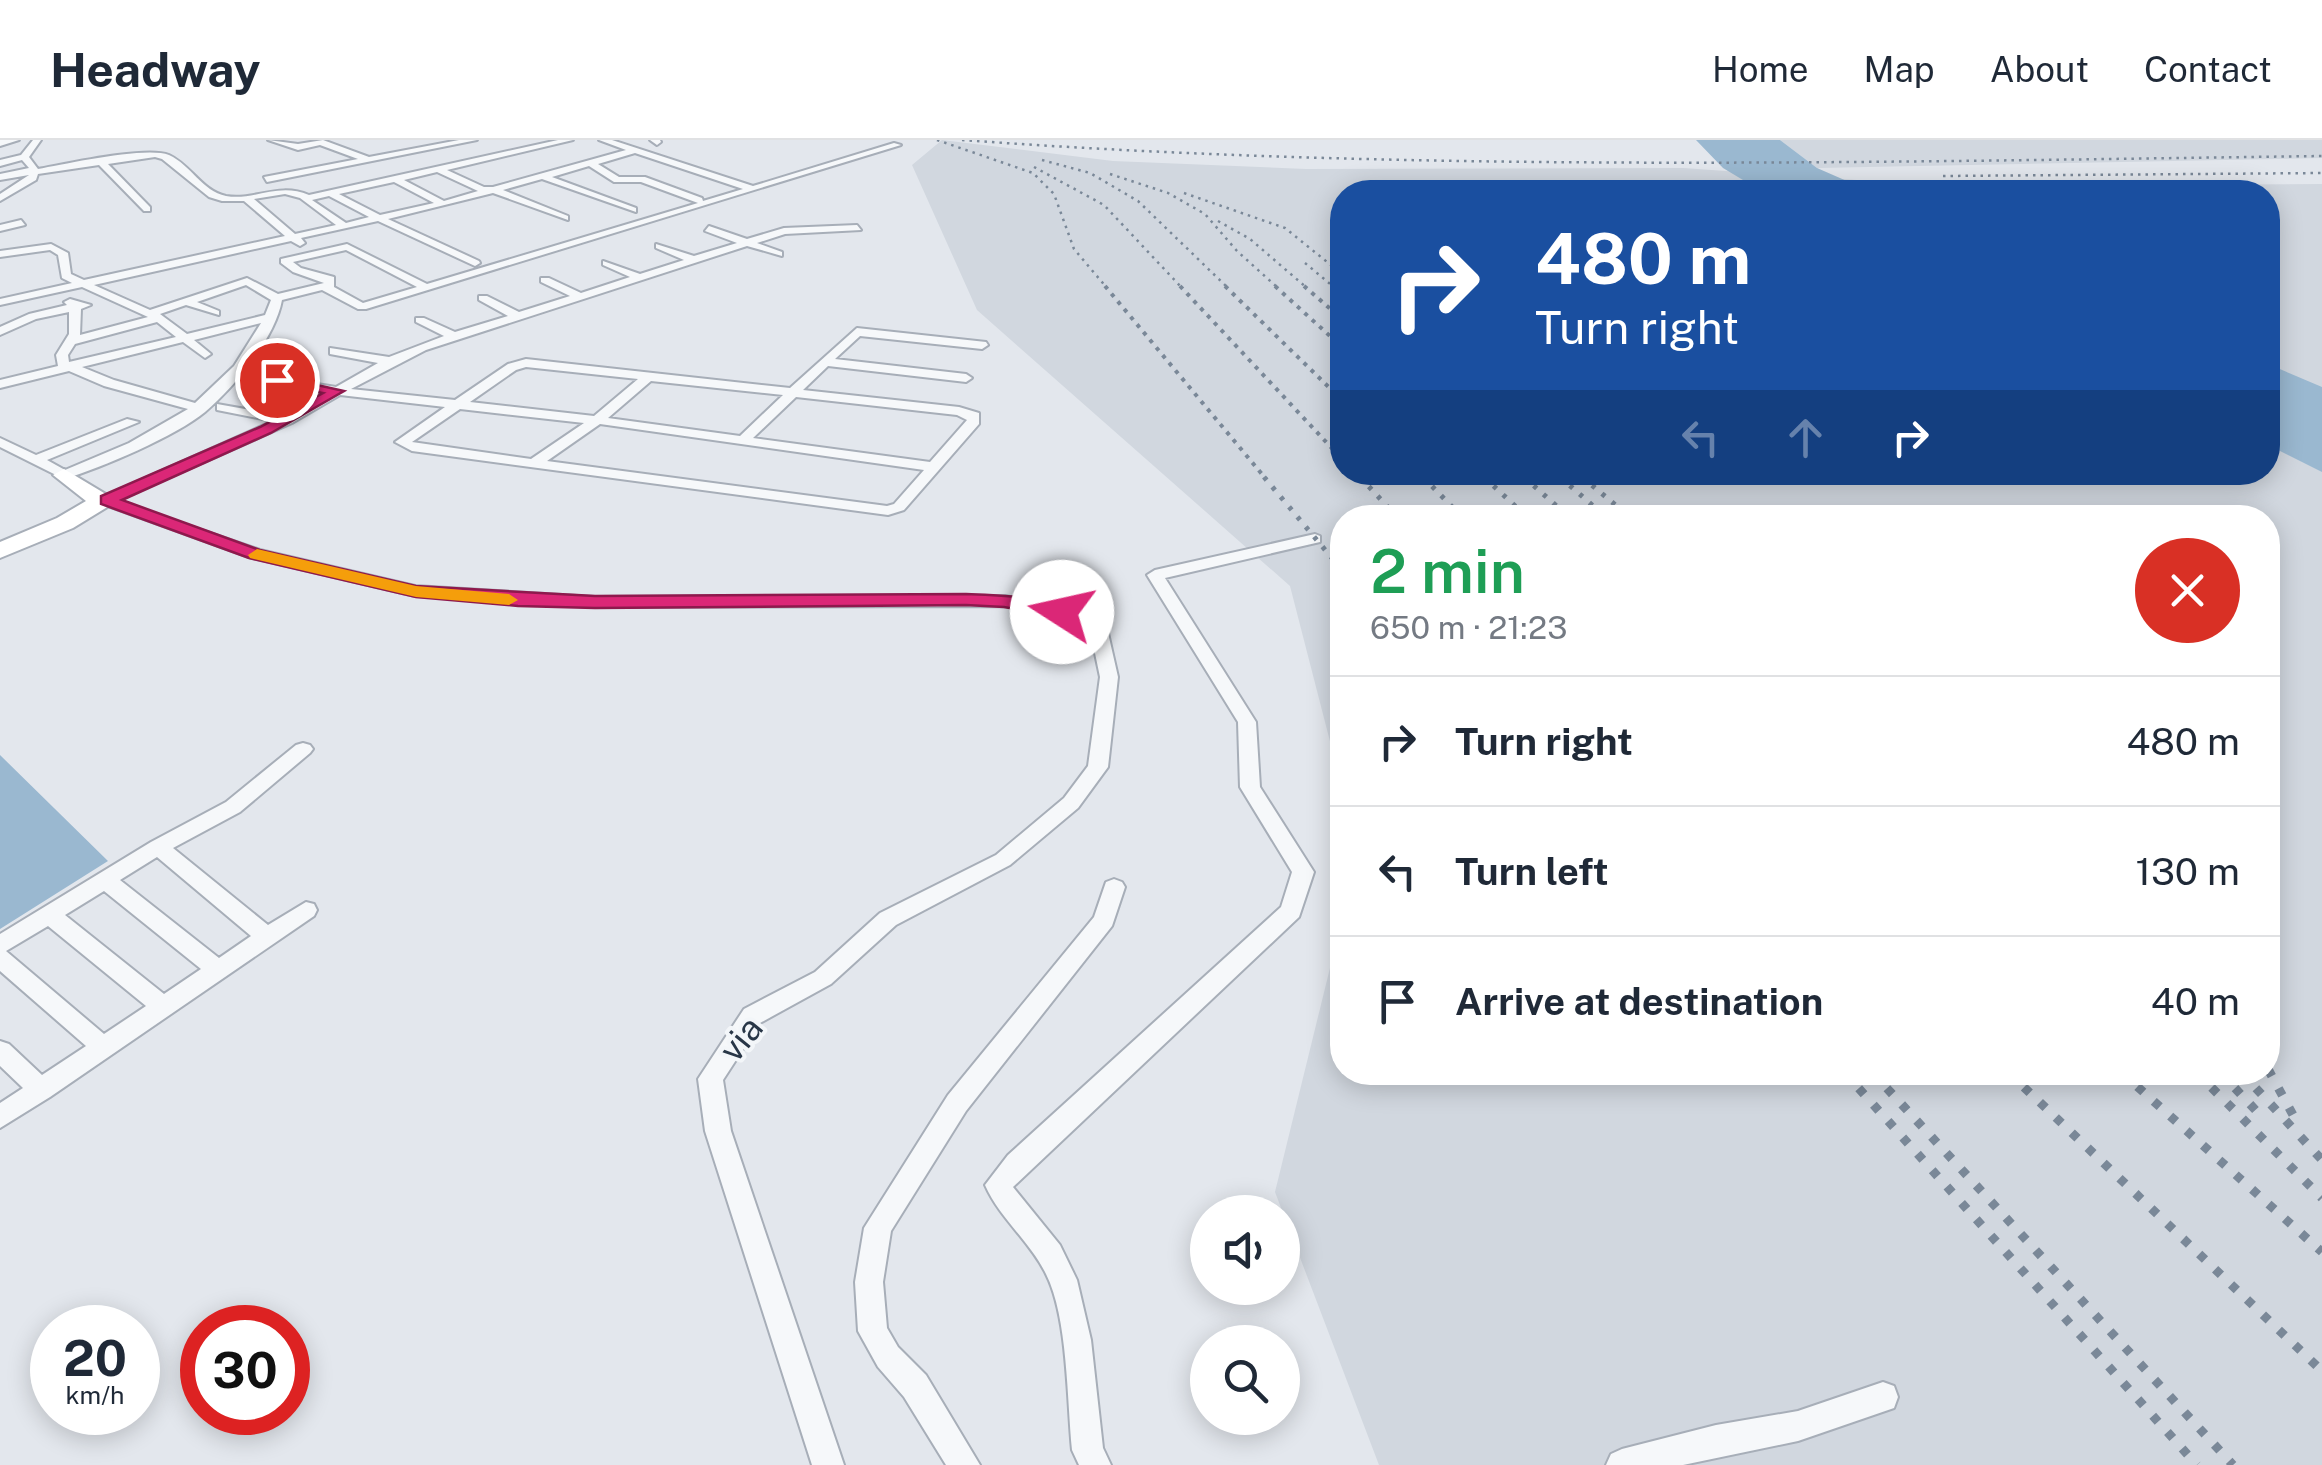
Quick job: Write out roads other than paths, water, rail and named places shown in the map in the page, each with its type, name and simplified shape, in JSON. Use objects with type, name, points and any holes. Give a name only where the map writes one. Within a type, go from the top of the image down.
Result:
[{"type":"street","points":[[0,143],[15,140]]},
{"type":"street","points":[[0,163],[24,157],[37,140]]},
{"type":"street","points":[[272,140],[298,147],[321,142],[367,159]]},
{"type":"street","points":[[420,140],[485,169]]},
{"type":"street","points":[[257,181],[469,140],[517,161]]},
{"type":"street","points":[[512,140],[545,154]]},
{"type":"street","points":[[604,140],[753,189]]},
{"type":"street","points":[[0,177],[162,155],[206,191],[223,198],[290,188],[307,198],[565,142]]},
{"type":"street","points":[[328,287],[362,307],[897,144]]},
{"type":"street","points":[[0,302],[443,204],[573,166],[589,157],[634,151]]},
{"type":"street","points":[[0,198],[30,182],[34,172],[31,162],[24,157]]},
{"type":"street","points":[[589,157],[617,180],[642,179],[699,200]]},
{"type":"street","points":[[559,160],[573,166]]},
{"type":"street","points":[[100,161],[147,209]]},
{"type":"street","points":[[531,167],[545,173]]},
{"type":"street","points":[[440,170],[483,190],[494,190],[564,218]]},
{"type":"street","points":[[545,173],[541,176],[633,210]]},
{"type":"street","points":[[500,175],[514,182]]},
{"type":"street","points":[[395,179],[443,204]]},
{"type":"street","points":[[206,191],[223,188]]},
{"type":"street","points":[[330,193],[376,219],[476,262]]},
{"type":"street","points":[[244,196],[292,238],[317,252]]},
{"type":"street","points":[[307,198],[304,200],[344,226]]},
{"type":"street","points":[[0,228],[22,223]]},
{"type":"street","points":[[0,551],[65,523],[104,500],[287,420],[390,361],[453,336],[793,230],[857,228]]},
{"type":"street","points":[[709,229],[778,254]]},
{"type":"street","points":[[660,246],[694,260]]},
{"type":"street","points":[[0,254],[51,247],[63,253]]},
{"type":"street","points":[[72,341],[248,282],[276,298],[328,287],[333,281],[330,279],[285,263],[347,247],[426,287]]},
{"type":"street","points":[[63,253],[64,272],[154,316],[205,354]]},
{"type":"street","points":[[0,266],[63,253]]},
{"type":"street","points":[[606,262],[639,277]]},
{"type":"street","points":[[545,280],[579,296]]},
{"type":"street","points":[[0,331],[33,316],[111,298]]},
{"type":"street","points":[[64,475],[166,431],[201,409],[229,384],[271,316],[276,298]]},
{"type":"street","points":[[483,298],[518,316]]},
{"type":"street","points":[[186,301],[215,313]]},
{"type":"street","points":[[72,305],[72,341],[62,355],[64,364],[109,383],[201,409]]},
{"type":"street","points":[[0,384],[271,316]]},
{"type":"street","points":[[420,320],[453,336]]},
{"type":"street","points":[[741,442],[857,332],[982,344]]},
{"type":"street","points":[[334,351],[390,361]]},
{"type":"street","points":[[827,362],[966,378]]},
{"type":"street","points":[[520,364],[647,378],[974,416],[974,422],[899,508],[888,511],[405,445],[404,438],[520,364]]},
{"type":"street","points":[[533,464],[597,420],[647,378]]},
{"type":"street","points":[[277,380],[337,391],[456,402],[933,467]]},
{"type":"street","points":[[222,407],[287,420]]},
{"type":"street","points":[[36,460],[132,422]]},
{"type":"street","points":[[0,442],[104,500]]},
{"type":"street","name":"via","points":[[104,500],[255,554],[416,592],[576,602],[966,600],[1041,606],[1083,617],[1099,634],[1109,676],[1098,767],[1071,803],[1003,860],[888,919],[822,978],[752,1016],[710,1079],[718,1130],[828,1465]]},
{"type":"street","points":[[1095,1465],[1088,1450],[1063,1279],[1022,1216],[1005,1203],[998,1185],[1017,1163],[1291,911],[1303,872],[1250,788],[1247,722],[1155,574],[1316,538]]},
{"type":"street","points":[[0,945],[158,847],[233,807],[303,749]]},
{"type":"street","points":[[158,847],[266,936]]},
{"type":"street","points":[[104,879],[216,968]]},
{"type":"street","points":[[964,1465],[915,1386],[888,1357],[873,1331],[869,1282],[878,1228],[957,1102],[1104,920],[1114,887]]},
{"type":"street","points":[[0,1117],[306,910]]},
{"type":"street","points":[[49,914],[162,1006]]},
{"type":"street","points":[[0,958],[103,1047]]},
{"type":"street","points":[[0,1051],[41,1090]]},
{"type":"street","points":[[1622,1465],[1716,1441],[1798,1426],[1884,1396]]},
{"type":"water","points":[[1696,140],[1780,140],[1817,168],[1844,180],[1743,180],[1723,168]]},
{"type":"water","points":[[2280,369],[2322,387],[2322,472],[2280,451]]},
{"type":"water","points":[[0,755],[108,861],[0,929]]},
{"type":"railway","points":[[937,140],[1033,173],[1054,194],[1074,249],[1107,288]]},
{"type":"railway","points":[[962,140],[1472,161],[2322,156]]},
{"type":"railway","points":[[1042,160],[1090,173],[1138,201],[1228,288]]},
{"type":"railway","points":[[1034,167],[1104,205],[1182,288]]},
{"type":"railway","points":[[1943,176],[2322,173]]},
{"type":"railway","points":[[1110,174],[1168,193],[1205,214],[1237,251],[1278,288]]},
{"type":"railway","points":[[1184,193],[1285,228],[1330,264]]},
{"type":"railway","points":[[1218,221],[1250,239],[1307,288]]},
{"type":"railway","points":[[1305,263],[1330,284]]},
{"type":"railway","points":[[1105,286],[1266,479]]},
{"type":"railway","points":[[1180,286],[1330,446]]},
{"type":"railway","points":[[1225,286],[1330,388]]},
{"type":"railway","points":[[1275,286],[1330,336]]},
{"type":"railway","points":[[1304,286],[1330,309]]},
{"type":"railway","points":[[1264,477],[1330,556]]},
{"type":"railway","points":[[1367,485],[1386,505]]},
{"type":"railway","points":[[1431,485],[1450,505]]},
{"type":"railway","points":[[1493,485],[1514,505]]},
{"type":"railway","points":[[1533,485],[1555,505]]},
{"type":"railway","points":[[1569,485],[1592,505]]},
{"type":"railway","points":[[1592,485],[1615,505]]},
{"type":"railway","points":[[1856,1085],[2197,1465]]},
{"type":"railway","points":[[1884,1085],[2233,1465]]},
{"type":"railway","points":[[2022,1085],[2322,1371]]},
{"type":"railway","points":[[2136,1085],[2322,1252]]},
{"type":"railway","points":[[2209,1085],[2322,1198]]},
{"type":"railway","points":[[2232,1085],[2261,1116]]},
{"type":"railway","points":[[2253,1085],[2322,1160]]},
{"type":"railway","points":[[2277,1085],[2293,1115]]}]
